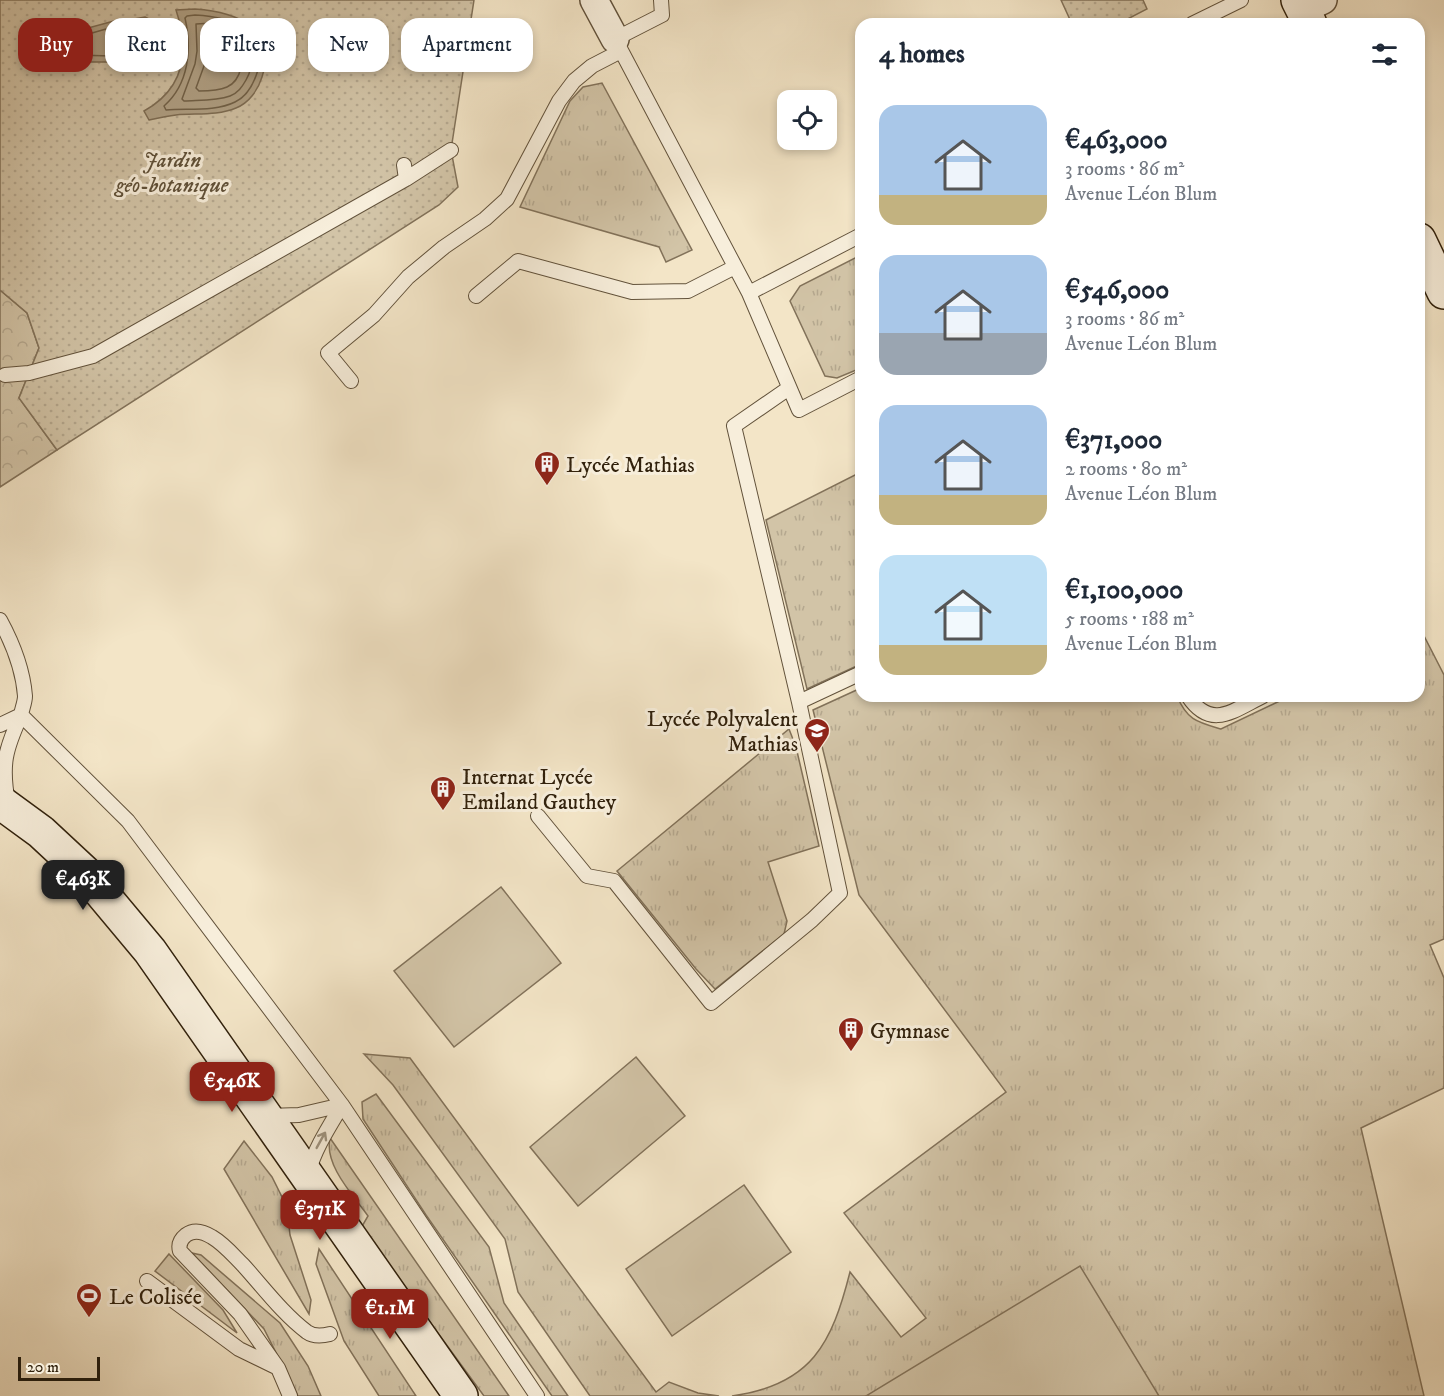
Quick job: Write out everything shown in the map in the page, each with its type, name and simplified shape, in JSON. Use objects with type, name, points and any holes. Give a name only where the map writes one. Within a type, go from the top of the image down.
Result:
[{"type":"main road","points":[[1425,252],[1444,292]]},
{"type":"main road","points":[[5,805],[61,850],[84,872],[150,951],[461,1396]]},
{"type":"street","points":[[594,0],[618,45]]},
{"type":"lane","points":[[351,381],[328,353],[374,315],[408,277],[485,219],[507,199],[559,101],[574,81],[618,45],[662,15],[661,0]]},
{"type":"lane","points":[[1204,18],[1241,0]]},
{"type":"lane","points":[[618,45],[749,293],[799,410],[855,381]]},
{"type":"lane","points":[[5,375],[29,374],[93,356],[406,179],[451,150]]},
{"type":"lane","points":[[404,165],[406,179]]},
{"type":"lane","points":[[749,293],[855,239]]},
{"type":"lane","points":[[476,296],[518,261],[632,292],[688,291],[735,267]]},
{"type":"lane","points":[[538,816],[587,876],[614,881],[711,1003],[812,920],[840,893],[799,702],[734,426],[789,388]]},
{"type":"lane","points":[[0,620],[11,641],[25,698],[21,715],[8,744],[3,777],[5,805]]},
{"type":"lane","points":[[799,702],[855,676]]},
{"type":"lane","points":[[1194,702],[1204,713],[1223,716],[1251,702]]},
{"type":"lane","points":[[0,725],[21,715]]},
{"type":"lane","points":[[21,715],[128,821],[342,1106],[537,1396]]},
{"type":"lane","points":[[265,1117],[299,1115],[342,1106]]},
{"type":"lane","points":[[307,1178],[320,1142],[342,1106]]},
{"type":"lane","points":[[290,1396],[278,1368],[240,1314],[180,1251],[179,1245],[182,1238],[189,1232],[199,1232],[212,1237],[227,1248],[294,1321],[310,1334],[320,1336],[330,1334]]},
{"type":"lane","points":[[147,1281],[239,1349],[278,1368]]},
{"type":"green space","name":"Jardin géo-botanique","points":[[0,0],[474,0],[471,18],[401,18],[401,72],[463,72],[451,150],[458,187],[439,205],[57,450],[19,398],[39,348],[27,313],[0,290]]},
{"type":"green space","points":[[1061,0],[1143,0],[1147,9],[1130,18],[1069,18]]},
{"type":"green space","points":[[602,83],[692,250],[666,262],[659,247],[520,207],[570,101],[583,87]]},
{"type":"green space","points":[[855,258],[855,370],[837,378],[825,376],[790,301],[800,286]]},
{"type":"green space","points":[[0,290],[27,313],[39,348],[19,398],[57,450],[0,487]]},
{"type":"green space","points":[[855,475],[855,667],[807,689],[766,520]]},
{"type":"green space","points":[[1425,638],[1444,675],[1444,939],[1430,945],[1444,978],[1444,1088],[1361,1128],[1424,1396],[732,1396],[782,1382],[800,1371],[826,1340],[835,1320],[850,1272],[901,1337],[926,1318],[844,1213],[1006,1092],[859,895],[813,710],[855,691],[855,702],[1180,702],[1194,719],[1221,729],[1277,702],[1425,702]]},
{"type":"green space","points":[[789,729],[796,747],[819,846],[768,862],[787,921],[784,934],[715,989],[696,969],[617,871]]},
{"type":"green space","points":[[501,887],[561,963],[454,1047],[394,971]]},
{"type":"green space","points":[[364,1054],[410,1058],[656,1392],[669,1382],[698,1393],[719,1396],[590,1396],[518,1292],[505,1239],[393,1085]]},
{"type":"green space","points":[[636,1057],[685,1116],[578,1206],[530,1147]]},
{"type":"green space","points":[[376,1094],[489,1247],[504,1303],[568,1396],[552,1396],[426,1215],[363,1119],[362,1102]]},
{"type":"green space","points":[[330,1138],[509,1396],[484,1396],[361,1228],[368,1216],[335,1169],[329,1148]]},
{"type":"green space","points":[[244,1141],[272,1177],[287,1207],[290,1235],[311,1300],[309,1314],[224,1169]]},
{"type":"green space","points":[[744,1185],[791,1252],[672,1336],[626,1269]]},
{"type":"green space","points":[[319,1249],[416,1396],[379,1396],[344,1341],[316,1264]]},
{"type":"green space","points":[[192,1253],[201,1255],[280,1323],[308,1366],[321,1396],[298,1396],[264,1329]]},
{"type":"green space","points":[[169,1254],[223,1310],[237,1333],[155,1271]]},
{"type":"green space","points":[[1080,1266],[1159,1396],[866,1396]]},
{"type":"water","points":[[176,10],[210,11],[235,18],[200,18],[200,72],[263,72],[255,91],[241,106],[229,111],[176,115],[149,120],[144,111],[158,102],[168,91],[179,72],[188,72],[188,18],[178,18]]},
{"type":"water","points":[[105,23],[105,62],[93,62],[93,27]]},
{"type":"place","name":"Lycée Mathias","points":[[547,487]]},
{"type":"place","name":"Lycée Polyvalent Mathias","points":[[817,754]]},
{"type":"place","name":"Internat Lycée Emiland Gauthey","points":[[443,812]]},
{"type":"place","name":"Gymnase","points":[[851,1053]]},
{"type":"place","name":"Le Colisée","points":[[89,1319]]}]
